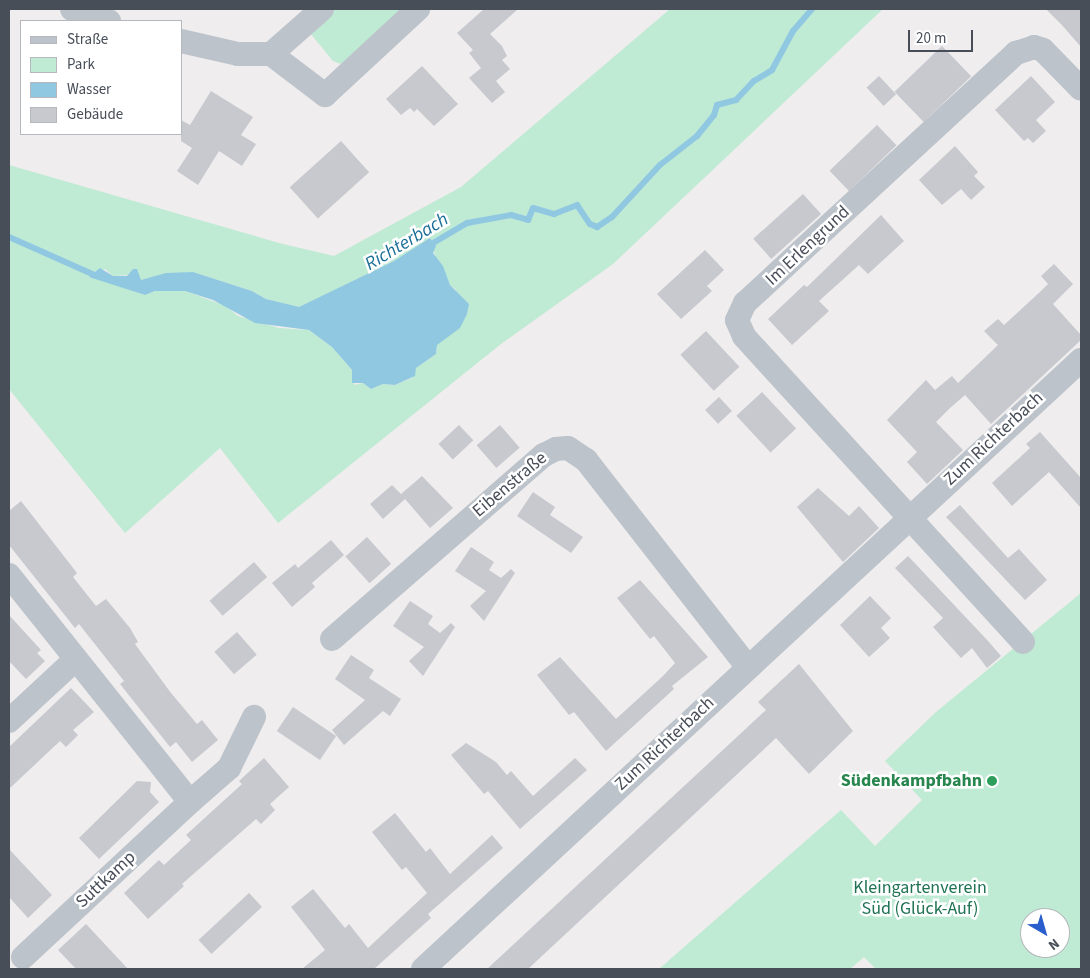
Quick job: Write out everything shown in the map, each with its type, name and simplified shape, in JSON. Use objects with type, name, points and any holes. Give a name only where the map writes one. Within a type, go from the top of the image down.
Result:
[{"type":"street","points":[[72,9],[106,20]]},
{"type":"street","points":[[271,54],[322,9]]},
{"type":"street","points":[[182,41],[238,54],[271,54],[325,96],[418,9]]},
{"type":"street","name":"Im Erlengrund","points":[[908,519],[744,336],[737,320],[740,311],[745,303],[1016,53],[1034,47],[1043,50],[1081,89]]},
{"type":"street","name":"Zum Richterbach","points":[[423,969],[748,666],[1081,360]]},
{"type":"street","name":"Eibenstraße","points":[[332,639],[544,455],[556,449],[568,448],[586,460],[748,666]]},
{"type":"street","points":[[908,519],[1023,642]]},
{"type":"street","points":[[9,574],[190,802]]},
{"type":"street","points":[[9,720],[76,658]]},
{"type":"street","name":"Suttkamp","points":[[22,956],[229,768],[254,717]]},
{"type":"green space","points":[[334,9],[403,9],[341,64],[333,61],[310,33]]},
{"type":"green space","points":[[670,9],[883,9],[613,264],[501,344],[278,523],[220,448],[125,533],[9,389],[9,165],[279,243],[334,256],[461,187]],"holes":[[[430,239],[436,259],[440,263],[450,285],[456,290],[444,338],[437,345],[436,354],[416,368],[412,378],[395,385],[383,384],[371,389],[363,383],[354,385],[352,370],[332,347],[309,330],[279,328],[238,316],[226,306],[185,291],[155,291],[145,295],[90,276],[91,273],[105,269],[113,276],[130,275],[141,280],[193,272],[252,291],[266,299],[299,308],[394,261]]]},
{"type":"green space","name":"Kleingartenverein Süd (Glück-Auf)","points":[[1081,593],[1081,969],[876,969],[864,957],[850,969],[659,969],[841,810],[875,846],[922,800],[885,761],[936,712]]},
{"type":"water","points":[[430,238],[436,246],[433,253],[443,266],[450,285],[469,304],[467,314],[460,328],[437,345],[436,354],[416,368],[415,376],[395,385],[383,384],[371,389],[363,383],[352,383],[352,370],[332,347],[309,330],[255,323],[213,300],[185,291],[155,291],[145,295],[89,277],[100,268],[113,276],[127,276],[133,269],[137,269],[141,280],[166,273],[193,272],[252,291],[266,299],[299,307],[394,261]]},
{"type":"building","points":[[484,9],[518,9],[490,34],[502,46],[507,56],[502,60],[510,69],[496,81],[505,92],[492,103],[469,78],[481,68],[469,53],[473,50],[457,33]]},
{"type":"building","points":[[1046,9],[1081,9],[1081,47],[1061,24]]},
{"type":"building","points":[[942,46],[971,76],[924,122],[895,92]]},
{"type":"building","points":[[422,66],[458,104],[434,126],[417,109],[414,112],[410,108],[401,115],[386,99]]},
{"type":"building","points":[[879,76],[896,94],[884,106],[867,88]]},
{"type":"building","points":[[1031,76],[1055,102],[1036,120],[1046,131],[1033,143],[1028,138],[1024,141],[995,110]]},
{"type":"building","points":[[211,91],[253,117],[241,135],[256,144],[242,166],[219,151],[198,185],[177,171],[192,148],[181,141],[182,121],[190,125]]},
{"type":"building","points":[[877,125],[896,145],[849,191],[830,171]]},
{"type":"building","points":[[341,141],[369,172],[318,218],[290,187]]},
{"type":"building","points":[[955,146],[978,172],[974,176],[985,187],[971,200],[961,189],[942,205],[919,180]]},
{"type":"building","points":[[803,194],[821,214],[771,259],[753,239]]},
{"type":"building","points":[[881,215],[904,241],[868,274],[859,265],[819,301],[829,311],[792,345],[768,319],[804,285],[807,287]]},
{"type":"building","points":[[705,250],[724,270],[707,286],[712,291],[681,319],[657,294]]},
{"type":"building","points":[[1054,264],[1073,284],[1053,304],[1081,335],[1081,340],[991,424],[965,395],[950,408],[936,422],[963,450],[927,484],[907,462],[917,452],[887,420],[926,380],[935,390],[952,376],[958,383],[998,345],[984,331],[998,319],[1004,325],[1041,291],[1048,284],[1041,276]]},
{"type":"building","points":[[706,331],[739,367],[714,391],[680,355]]},
{"type":"building","points":[[762,392],[796,429],[771,452],[736,416]]},
{"type":"building","points":[[719,397],[732,411],[718,424],[705,410]]},
{"type":"building","points":[[459,425],[473,440],[453,459],[439,444]]},
{"type":"building","points":[[500,425],[520,448],[496,468],[477,445]]},
{"type":"building","points":[[1040,432],[1081,478],[1081,508],[1049,472],[1012,506],[992,483],[1030,448],[1026,444]]},
{"type":"building","points":[[422,476],[453,508],[430,528],[405,499],[383,519],[370,504],[392,485],[401,494]]},
{"type":"building","points":[[818,488],[849,516],[859,506],[879,528],[843,562],[797,507]]},
{"type":"building","points":[[533,492],[555,507],[550,515],[583,537],[571,553],[517,516]]},
{"type":"building","points":[[21,501],[77,573],[73,577],[96,606],[106,599],[130,628],[138,642],[135,644],[171,693],[197,724],[202,720],[218,740],[192,762],[176,742],[170,747],[120,684],[124,681],[79,624],[75,628],[9,545],[9,511]]},
{"type":"building","points":[[960,505],[1008,558],[1019,549],[1047,580],[1025,600],[946,517]]},
{"type":"building","points":[[367,537],[391,564],[370,583],[345,556]]},
{"type":"building","points":[[331,540],[344,555],[312,583],[315,587],[292,607],[272,583],[295,564],[298,568]]},
{"type":"building","points":[[471,547],[494,562],[489,570],[501,578],[511,569],[515,573],[484,621],[470,606],[486,591],[455,571]]},
{"type":"building","points":[[908,556],[1001,656],[987,668],[972,648],[961,658],[933,627],[943,618],[895,568]]},
{"type":"building","points":[[254,562],[267,577],[223,616],[209,601]]},
{"type":"building","points":[[640,580],[708,657],[672,686],[674,689],[606,751],[574,712],[569,715],[537,675],[560,657],[616,719],[663,676],[675,663],[654,636],[650,639],[617,598]]},
{"type":"building","points":[[870,596],[891,618],[881,628],[890,638],[869,657],[840,625]]},
{"type":"building","points":[[410,601],[433,616],[428,624],[440,633],[451,623],[455,627],[423,676],[409,661],[424,647],[393,626]]},
{"type":"building","points":[[9,615],[41,650],[37,653],[45,661],[26,679],[9,661]]},
{"type":"building","points":[[237,632],[257,655],[234,674],[214,652]]},
{"type":"building","points":[[351,655],[374,670],[369,678],[401,699],[390,716],[383,711],[344,745],[332,730],[365,700],[335,679]]},
{"type":"building","points":[[799,664],[853,731],[809,774],[776,738],[528,969],[487,969],[766,710],[758,702]]},
{"type":"building","points":[[71,688],[94,712],[73,730],[78,735],[66,747],[60,741],[9,789],[9,747]]},
{"type":"building","points":[[293,707],[336,736],[320,760],[277,731]]},
{"type":"building","points":[[466,743],[496,762],[507,775],[511,771],[533,796],[575,758],[587,770],[520,829],[488,791],[484,794],[451,755]]},
{"type":"building","points":[[264,758],[289,787],[270,804],[275,810],[261,824],[256,819],[182,884],[184,886],[148,919],[124,893],[159,860],[164,865],[191,840],[186,835],[242,784],[239,781]]},
{"type":"building","points":[[137,781],[151,782],[150,792],[159,802],[99,859],[79,838]]},
{"type":"building","points":[[395,813],[426,852],[430,848],[450,874],[492,835],[503,848],[428,914],[431,918],[374,969],[302,969],[325,950],[291,907],[313,889],[345,928],[349,924],[368,948],[427,893],[406,867],[402,870],[372,832]]},
{"type":"building","points":[[9,849],[52,895],[28,918],[9,897]]},
{"type":"building","points":[[249,893],[262,907],[211,954],[199,940]]},
{"type":"building","points":[[86,924],[128,969],[76,969],[58,950]]},
{"type":"waterway","name":"Richterbach","points":[[428,246],[467,223],[511,215],[528,220],[533,208],[554,214],[577,205],[590,224],[597,227],[612,217],[660,165],[697,136],[714,115],[717,105],[736,100],[754,81],[772,70],[793,31],[812,9]]},
{"type":"waterway","name":"Richterbach","points":[[9,237],[97,276]]},
{"type":"place","name":"Südenkampfbahn","points":[[992,781]]}]
